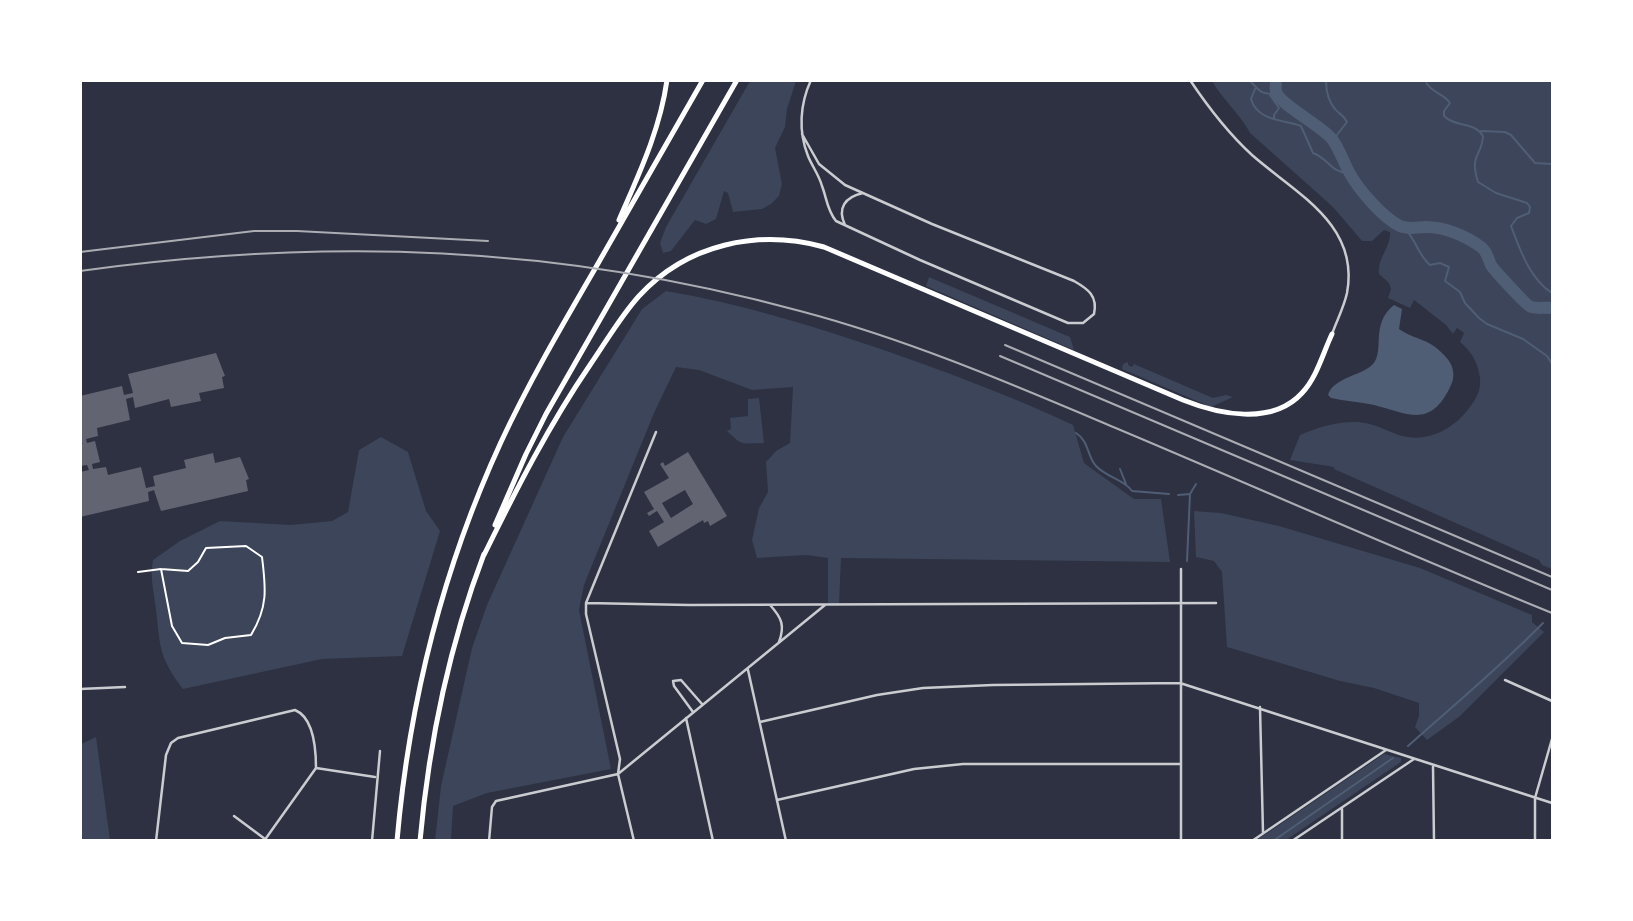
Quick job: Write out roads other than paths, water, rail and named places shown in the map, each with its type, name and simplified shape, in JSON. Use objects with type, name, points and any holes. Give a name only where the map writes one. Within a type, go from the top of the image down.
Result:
[{"type":"highway","points":[[608,246],[657,131],[667,80]]},
{"type":"highway","points":[[397,841],[409,740],[430,642],[456,556],[501,443],[543,361],[702,80]]},
{"type":"highway","points":[[420,841],[433,742],[453,648],[484,555],[526,454],[737,80]]},
{"type":"highway","points":[[484,555],[555,419],[639,296],[660,277],[695,255],[729,243],[757,239],[824,247],[1128,377],[1217,412],[1233,414],[1265,411],[1280,407],[1302,393],[1332,334]]},
{"type":"street","points":[[803,134],[823,169],[838,181],[932,224],[1074,281],[1091,292],[1095,303],[1094,314],[1083,323],[1068,323],[836,221],[829,212],[822,185],[806,153],[803,134],[802,109],[811,80]]},
{"type":"street","points":[[1190,80],[1232,136],[1317,208],[1330,221],[1339,237],[1345,250],[1348,280],[1344,304],[1332,334]]},
{"type":"street","points":[[847,228],[842,207],[849,197],[863,193]]},
{"type":"street","points":[[634,841],[618,774],[620,760],[586,614],[586,603],[656,432]]},
{"type":"street","points":[[1181,569],[1181,841]]},
{"type":"street","points":[[586,603],[1216,603]]},
{"type":"street","points":[[489,841],[492,807],[496,801],[618,774],[825,604]]},
{"type":"street","points":[[771,605],[780,616],[783,630],[779,643]]},
{"type":"street","points":[[747,668],[786,841]]},
{"type":"street","points":[[693,712],[673,681],[681,680],[702,704]]},
{"type":"street","points":[[1505,680],[1552,701]]},
{"type":"street","points":[[760,722],[877,695],[923,688],[1180,683],[1552,803]]},
{"type":"street","points":[[80,689],[125,687]]},
{"type":"street","points":[[1260,707],[1263,833]]},
{"type":"street","points":[[156,841],[166,755],[171,743],[189,735],[295,710],[303,714],[314,744],[316,768],[264,840],[234,816]]},
{"type":"street","points":[[685,718],[713,841]]},
{"type":"street","points":[[1535,841],[1535,798],[1552,739]]},
{"type":"street","points":[[1252,841],[1385,750]]},
{"type":"street","points":[[372,841],[380,751]]},
{"type":"street","points":[[1292,841],[1414,759]]},
{"type":"street","points":[[777,800],[930,766],[1180,764]]},
{"type":"street","points":[[1433,765],[1434,841]]},
{"type":"street","points":[[316,768],[376,777]]},
{"type":"street","points":[[1342,807],[1342,841]]},
{"type":"waterway","points":[[1249,80],[1263,93],[1276,93]]},
{"type":"waterway","points":[[1276,80],[1279,96],[1327,133],[1358,186],[1386,217],[1403,227],[1441,229],[1469,239],[1483,249],[1493,268],[1528,305],[1534,308],[1552,308]]},
{"type":"waterway","points":[[1326,80],[1331,103],[1347,122],[1333,140]]},
{"type":"waterway","points":[[1425,80],[1430,88],[1450,103],[1444,116],[1475,128],[1483,136],[1475,160],[1478,182],[1496,193],[1527,203],[1530,207],[1529,213],[1517,218],[1511,226],[1532,272],[1552,293]]},
{"type":"waterway","points":[[1255,89],[1251,99],[1259,112],[1272,119],[1301,126],[1313,153],[1338,171],[1350,174]]},
{"type":"waterway","points":[[1270,95],[1279,108],[1274,119]]},
{"type":"waterway","points":[[1481,131],[1505,132],[1511,135],[1535,163],[1552,164]]},
{"type":"waterway","points":[[1403,227],[1430,265],[1440,263],[1449,267],[1445,281],[1460,292],[1465,303],[1479,318],[1523,339],[1547,356],[1552,364]]},
{"type":"waterway","points":[[1076,433],[1083,440],[1096,466],[1132,491],[1169,494]]},
{"type":"waterway","points":[[1120,469],[1126,484]]},
{"type":"waterway","points":[[1178,495],[1190,494],[1196,484]]},
{"type":"waterway","points":[[1187,561],[1190,494]]},
{"type":"waterway","points":[[1408,746],[1543,623]]},
{"type":"waterway","points":[[1273,841],[1393,758]]},
{"type":"railway","points":[[80,252],[254,231],[488,241]]},
{"type":"railway","points":[[80,271],[172,260],[353,251],[531,260],[620,272],[710,289],[841,323],[961,364],[1552,613]]},
{"type":"railway","points":[[1005,345],[1552,577]]},
{"type":"railway","points":[[1000,356],[1552,590]]}]
